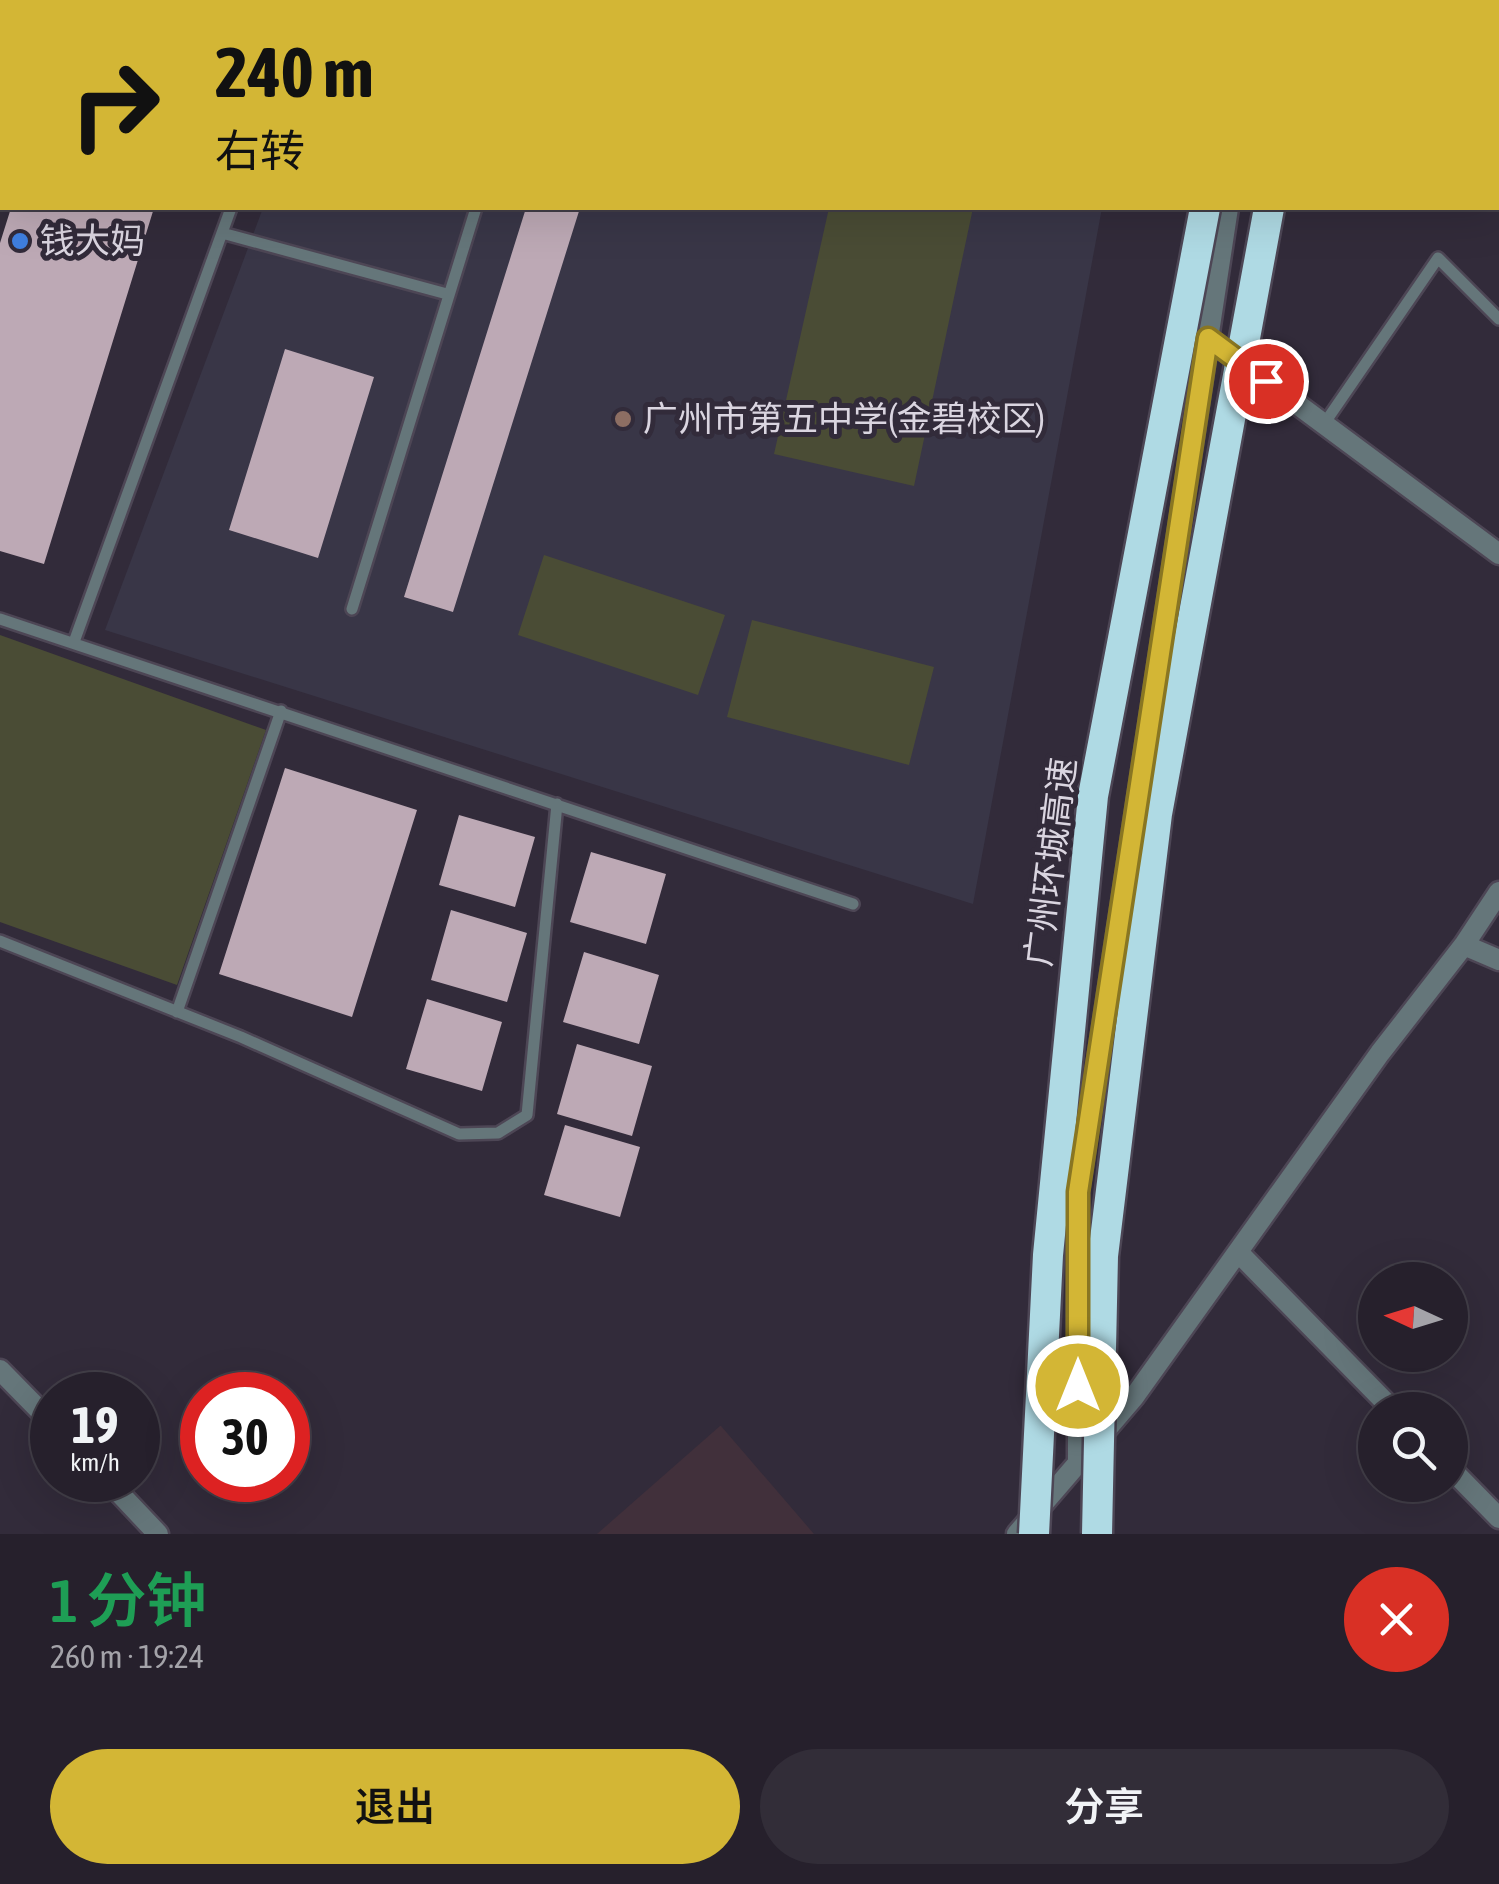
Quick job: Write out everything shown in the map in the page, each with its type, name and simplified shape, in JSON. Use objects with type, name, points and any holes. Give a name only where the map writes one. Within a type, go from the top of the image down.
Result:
[{"type":"highway","name":"广州环城高速","points":[[1034,1534],[1048,1255],[1093,796],[1205,210]]},
{"type":"highway","points":[[1097,1534],[1103,1256],[1158,814],[1269,210]]},
{"type":"street","points":[[1078,1463],[1078,1192],[1228,210]]},
{"type":"street","points":[[1208,338],[1499,554]]},
{"type":"street","points":[[1017,1534],[1134,1397],[1499,892]]},
{"type":"street","points":[[1464,944],[1499,960]]},
{"type":"street","points":[[1238,1252],[1374,1392]]},
{"type":"street","points":[[0,1370],[30,1401]]},
{"type":"street","points":[[1468,1486],[1499,1518]]},
{"type":"street","points":[[128,1502],[158,1534]]},
{"type":"lane","points":[[74,642],[230,210]]},
{"type":"lane","points":[[352,609],[475,210]]},
{"type":"lane","points":[[222,234],[447,294]]},
{"type":"lane","points":[[1324,424],[1438,258],[1499,319]]},
{"type":"lane","points":[[0,618],[853,904]]},
{"type":"lane","points":[[177,1012],[280,711]]},
{"type":"lane","points":[[0,941],[177,1012],[459,1134],[498,1132],[528,1115],[557,804]]},
{"type":"shaded area","name":"广州市第五中学(金碧校区)","points":[[262,210],[1102,210],[973,904],[105,630]]},
{"type":"shaded area","points":[[720,1426],[814,1534],[597,1534]]},
{"type":"green space","points":[[829,210],[973,210],[914,486],[774,454]]},
{"type":"green space","points":[[544,555],[725,615],[698,695],[518,635]]},
{"type":"green space","points":[[752,620],[934,667],[909,765],[727,717]]},
{"type":"green space","points":[[0,635],[266,730],[177,985],[0,922]]},
{"type":"building","points":[[10,210],[153,210],[44,564],[0,551],[0,243]]},
{"type":"building","points":[[525,210],[579,210],[453,612],[404,597]]},
{"type":"building","points":[[285,349],[374,377],[318,558],[229,530]]},
{"type":"building","points":[[285,768],[417,810],[352,1017],[219,974]]},
{"type":"building","points":[[459,815],[535,837],[515,907],[439,885]]},
{"type":"building","points":[[591,852],[666,874],[646,944],[570,922]]},
{"type":"building","points":[[451,910],[527,933],[507,1002],[431,980]]},
{"type":"building","points":[[584,952],[659,975],[639,1044],[563,1022]]},
{"type":"building","points":[[427,999],[502,1022],[482,1091],[406,1069]]},
{"type":"building","points":[[577,1044],[652,1066],[632,1136],[557,1114]]},
{"type":"building","points":[[565,1125],[640,1147],[620,1217],[544,1195]]},
{"type":"place","name":"钱大妈","points":[[20,241]]},
{"type":"place","name":"广州市第五中学(金碧校区)","points":[[623,419]]},
{"type":"route","points":[[1078,1386],[1078,1192],[1208,338],[1266,381]]}]
